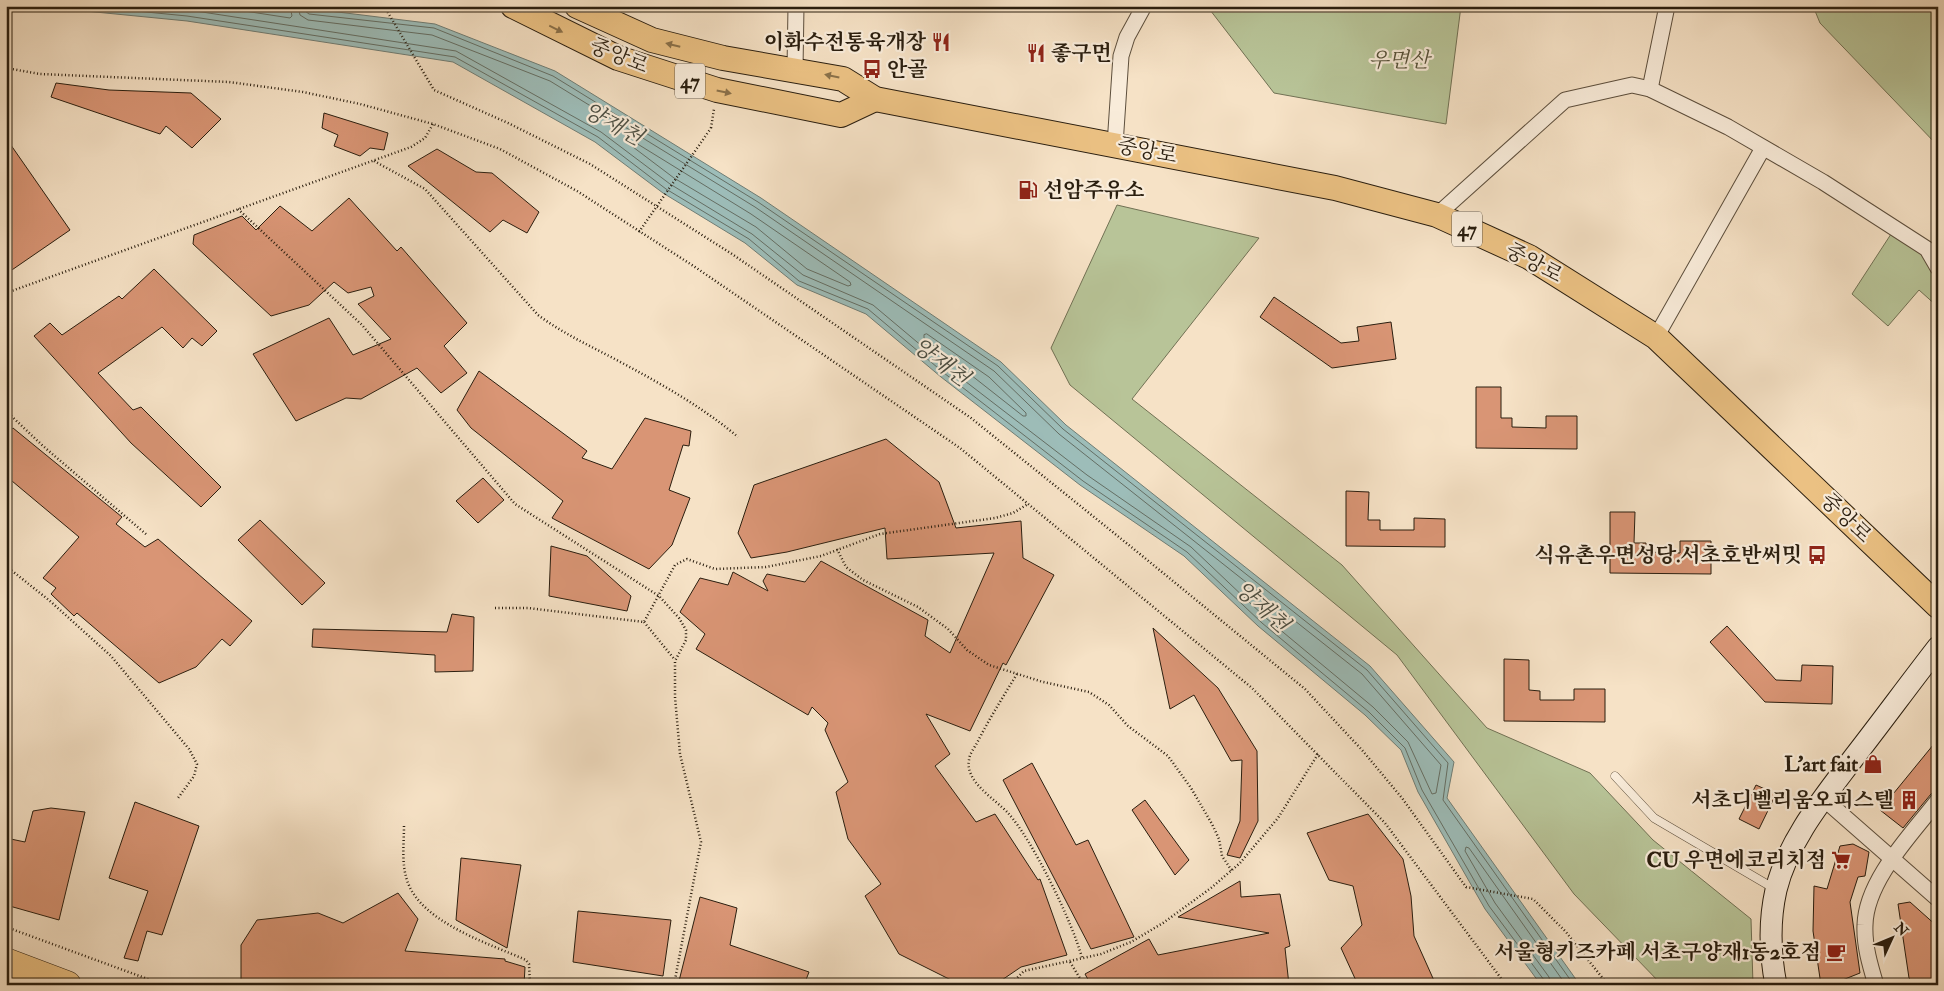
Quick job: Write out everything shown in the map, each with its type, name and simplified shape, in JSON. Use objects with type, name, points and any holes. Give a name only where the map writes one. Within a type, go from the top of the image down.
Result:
[{"type":"highway","points":[[6,962],[67,985]]},
{"type":"main road","name":"중앙로","points":[[513,6],[618,58],[717,90],[841,115],[875,100]]},
{"type":"main road","name":"중앙로","points":[[577,6],[652,40],[723,58],[795,68],[843,78],[875,100],[1335,188],[1436,215],[1529,257],[1656,337],[1938,606]]},
{"type":"street","points":[[795,68],[796,6]]},
{"type":"street","points":[[1115,145],[1121,56],[1127,37],[1144,6]]},
{"type":"street","points":[[1650,89],[1667,6]]},
{"type":"street","points":[[1436,215],[1565,100],[1632,86],[1650,89],[1728,127],[1764,148],[1918,242],[1927,249],[1938,268]]},
{"type":"street","points":[[1656,337],[1764,148]]},
{"type":"street","points":[[1776,985],[1771,938],[1776,890],[1792,851],[1824,798],[1938,647]]},
{"type":"street","points":[[1824,798],[1938,899]]},
{"type":"street","points":[[1876,985],[1866,947],[1865,923],[1875,886],[1892,859],[1938,800]]},
{"type":"lane","points":[[1615,776],[1654,818],[1776,890]]},
{"type":"path","points":[[384,6],[434,90],[508,123],[590,164],[732,254],[971,418],[1305,689],[1362,750],[1402,798],[1466,888],[1532,899],[1566,932],[1608,985]]},
{"type":"path","points":[[6,68],[40,74],[229,82],[303,92],[360,104],[433,124],[500,149],[577,191],[960,448],[1252,688],[1385,823],[1506,985]]},
{"type":"path","points":[[6,293],[411,147],[425,138],[433,124]]},
{"type":"path","points":[[639,232],[711,128]]},
{"type":"path","points":[[374,161],[425,189],[538,315],[552,326],[655,381],[713,416],[738,437]]},
{"type":"path","points":[[238,210],[362,325],[514,504],[658,596],[686,630],[686,640],[675,660],[675,697],[680,754],[701,842],[674,985]]},
{"type":"path","points":[[6,411],[43,446],[147,535]]},
{"type":"path","points":[[644,622],[675,565],[687,559],[715,569],[766,567],[821,556],[880,534],[995,518],[1013,513],[1028,504]]},
{"type":"path","points":[[838,550],[846,567],[863,580],[918,608],[948,629],[967,650],[989,665],[1043,682],[1089,692],[1109,705],[1128,726],[1168,756],[1191,788],[1212,824],[1219,839],[1222,856],[1232,871]]},
{"type":"path","points":[[6,566],[50,601],[111,656],[189,749],[197,764],[194,776],[178,798]]},
{"type":"path","points":[[494,608],[528,608],[644,622],[675,660]]},
{"type":"path","points":[[1017,674],[984,728],[969,760],[970,774],[984,791],[1008,814],[1028,840],[1068,922],[1082,958]]},
{"type":"path","points":[[1010,985],[1024,971],[1101,954],[1139,938],[1163,923],[1232,871],[1278,818],[1318,754]]},
{"type":"path","points":[[404,826],[404,868],[408,885],[426,908],[464,934],[526,960],[529,964],[530,985]]},
{"type":"path","points":[[6,927],[164,985]]},
{"type":"path","points":[[1070,962],[1084,985]]},
{"type":"green space","name":"우면산","points":[[1207,6],[1461,6],[1446,124],[1274,93]]},
{"type":"green space","points":[[1813,6],[1938,6],[1938,146],[1820,23]]},
{"type":"green space","points":[[1117,205],[1259,238],[1132,399],[1342,565],[1487,728],[1590,773],[1653,840],[1751,919],[1753,985],[1662,985],[1574,894],[1397,655],[1070,385],[1051,348]]},
{"type":"green space","points":[[1893,231],[1913,246],[1932,268],[1938,282],[1938,307],[1919,290],[1888,326],[1852,294]]},
{"type":"water","name":"양재천","points":[[34,6],[289,6],[435,24],[555,71],[761,198],[1001,362],[1066,425],[1370,666],[1454,762],[1447,798],[1580,985],[1541,985],[1485,909],[1418,792],[1401,750],[1365,715],[1258,626],[1184,556],[1080,485],[941,377],[866,314],[797,285],[745,243],[663,193],[595,142],[453,62],[187,21]]},
{"type":"building","points":[[56,83],[109,90],[191,93],[221,119],[192,148],[166,126],[160,134],[51,97]]},
{"type":"building","points":[[324,113],[388,133],[384,150],[370,148],[360,156],[334,146],[338,135],[322,128]]},
{"type":"building","points":[[6,138],[70,230],[6,274]]},
{"type":"building","points":[[437,149],[476,172],[492,173],[539,212],[527,233],[503,220],[490,232],[408,166]]},
{"type":"building","points":[[349,198],[397,251],[401,247],[467,323],[444,346],[467,373],[441,393],[417,368],[361,399],[346,398],[296,421],[253,354],[329,318],[353,355],[391,339],[358,304],[374,296],[371,287],[348,293],[334,282],[309,305],[271,316],[193,244],[194,235],[242,216],[256,230],[280,206],[312,231]]},
{"type":"building","points":[[154,269],[217,331],[202,346],[192,338],[183,348],[162,327],[98,373],[133,410],[141,407],[221,487],[201,507],[131,443],[34,336],[50,323],[62,335],[119,296],[122,299]]},
{"type":"building","points":[[1274,297],[1341,343],[1359,341],[1357,327],[1391,322],[1396,359],[1332,368],[1260,317]]},
{"type":"building","points":[[479,371],[587,451],[582,458],[612,469],[645,418],[691,431],[689,446],[683,445],[669,490],[690,498],[672,545],[649,569],[552,518],[563,501],[471,428],[457,410]]},
{"type":"building","points":[[1476,387],[1501,387],[1501,418],[1512,418],[1512,427],[1546,428],[1546,416],[1577,416],[1577,449],[1476,448]]},
{"type":"building","points":[[13,428],[122,517],[116,524],[145,547],[158,539],[252,621],[230,646],[222,639],[196,667],[159,683],[77,613],[74,616],[51,594],[56,588],[43,578],[79,537],[6,476],[6,435]]},
{"type":"building","points":[[886,439],[939,482],[956,528],[1021,521],[1023,558],[1054,575],[1006,665],[1003,663],[970,731],[926,714],[950,754],[935,766],[976,822],[995,814],[1038,880],[1040,879],[1067,955],[1021,967],[996,984],[957,983],[899,954],[865,896],[881,884],[848,839],[836,792],[848,782],[825,730],[828,723],[812,707],[808,715],[696,649],[705,634],[680,612],[700,578],[728,585],[733,572],[768,591],[763,581],[767,574],[805,582],[821,561],[928,620],[925,636],[950,653],[994,553],[887,559],[885,528],[787,552],[751,558],[738,533],[754,485]]},
{"type":"building","points":[[483,478],[504,500],[478,523],[456,501]]},
{"type":"building","points":[[1346,491],[1369,492],[1368,520],[1380,520],[1380,530],[1414,530],[1414,518],[1445,519],[1445,547],[1346,546]]},
{"type":"building","points":[[1610,512],[1635,512],[1634,543],[1646,543],[1646,552],[1680,553],[1680,541],[1711,541],[1711,574],[1610,573]]},
{"type":"building","points":[[260,520],[325,583],[302,605],[238,540]]},
{"type":"building","points":[[551,546],[587,556],[631,596],[627,611],[549,596]]},
{"type":"building","points":[[452,614],[474,617],[473,671],[435,672],[435,655],[312,647],[313,629],[447,632]]},
{"type":"building","points":[[1727,626],[1776,680],[1801,681],[1802,665],[1833,666],[1832,704],[1765,702],[1710,642]]},
{"type":"building","points":[[1153,628],[1218,688],[1257,751],[1258,821],[1240,858],[1227,855],[1240,821],[1242,760],[1231,761],[1194,695],[1170,709]]},
{"type":"building","points":[[1504,659],[1529,660],[1529,690],[1540,691],[1540,700],[1574,700],[1574,689],[1605,689],[1605,722],[1504,721]]},
{"type":"building","name":"서초디벨리움오피스텔","points":[[1938,739],[1938,790],[1931,794],[1903,828],[1880,810]]},
{"type":"building","points":[[1032,763],[1076,845],[1088,840],[1134,937],[1091,949],[1003,780]]},
{"type":"building","points":[[1756,785],[1776,794],[1759,829],[1739,819]]},
{"type":"building","points":[[1145,800],[1189,860],[1175,875],[1132,810]]},
{"type":"building","points":[[135,802],[199,826],[162,935],[147,931],[138,961],[124,958],[148,891],[109,878]]},
{"type":"building","points":[[51,808],[85,812],[59,920],[6,905],[6,838],[25,842],[33,811]]},
{"type":"building","points":[[1368,814],[1403,859],[1411,896],[1414,936],[1436,985],[1358,985],[1341,948],[1362,925],[1353,886],[1329,880],[1307,833]]},
{"type":"building","name":"서울형키즈카페 서초구양재1동2호점","points":[[1853,844],[1869,852],[1865,876],[1858,877],[1850,902],[1860,973],[1830,985],[1821,985],[1813,931],[1814,886],[1827,889],[1840,846]]},
{"type":"building","points":[[461,858],[521,865],[507,948],[456,920]]},
{"type":"building","points":[[1240,881],[1241,897],[1280,894],[1290,946],[1285,948],[1289,985],[1091,985],[1085,974],[1149,939],[1158,955],[1269,933],[1178,917]]},
{"type":"building","points":[[398,893],[418,919],[405,951],[505,959],[505,961],[525,967],[524,985],[241,985],[241,945],[257,920],[318,913],[343,923]]},
{"type":"building","points":[[700,897],[737,908],[730,945],[809,972],[804,985],[678,985]]},
{"type":"building","points":[[1910,902],[1938,927],[1938,985],[1916,985],[1909,978],[1898,904]]},
{"type":"building","points":[[578,911],[671,920],[663,976],[573,962]]},
{"type":"place","name":"이화수전통육개장","points":[[941,42]]},
{"type":"place","name":"좋구먼","points":[[1036,53]]},
{"type":"place","name":"안골","points":[[872,69]]},
{"type":"place","name":"선암주유소","points":[[1028,190]]},
{"type":"place","name":"식유촌우면성당.서초호반써밋","points":[[1817,555]]},
{"type":"place","name":"L'art fait","points":[[1873,764]]},
{"type":"place","name":"서초디벨리움오피스텔","points":[[1909,800]]},
{"type":"place","name":"CU 우면에코리치점","points":[[1841,860]]},
{"type":"place","name":"서울형키즈카페 서초구양재1동2호점","points":[[1836,952]]}]
